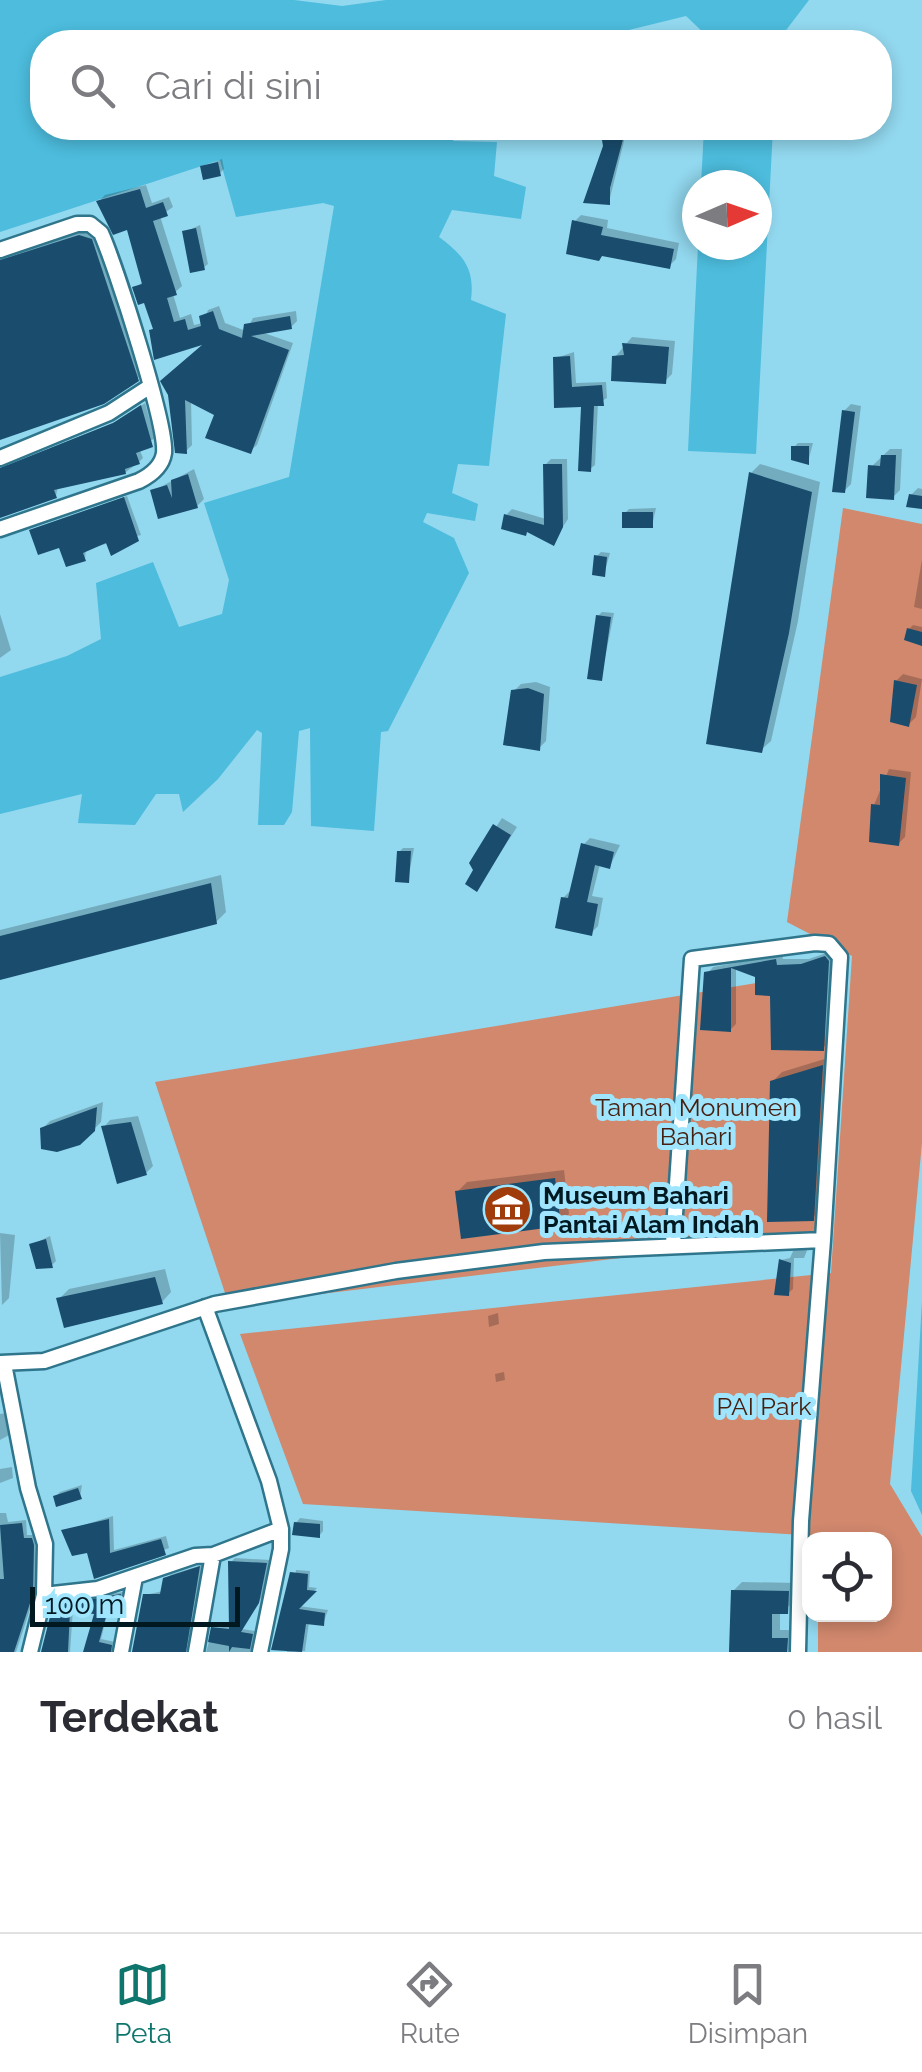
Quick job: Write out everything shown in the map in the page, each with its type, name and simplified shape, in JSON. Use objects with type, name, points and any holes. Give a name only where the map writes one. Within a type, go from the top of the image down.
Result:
[{"type":"street","points":[[0,250],[78,224],[90,224],[101,233],[149,386],[164,453],[150,475],[0,529]]},
{"type":"street","points":[[0,458],[109,414],[149,386]]},
{"type":"street","points":[[673,1244],[692,959],[829,944],[840,957],[801,1521],[798,1652]]},
{"type":"street","points":[[30,1652],[44,1596],[45,1544],[28,1488],[2,1364],[64,1355],[205,1307],[478,1259],[673,1244],[823,1240]]},
{"type":"street","points":[[205,1307],[258,1450],[281,1529],[281,1549],[260,1652]]},
{"type":"street","points":[[44,1596],[98,1589],[195,1556],[214,1556],[281,1529]]},
{"type":"street","points":[[196,1652],[214,1556]]},
{"type":"street","points":[[121,1652],[135,1577]]},
{"type":"green space","name":"PAI Park","points":[[843,508],[922,524],[922,1143],[890,1484],[922,1537],[922,1652],[818,1652],[818,1622],[892,1622],[892,1532],[802,1532],[802,1535],[303,1504],[240,1334],[831,1273],[852,956],[787,922]]},
{"type":"green space","name":"Taman Monumen Bahari","points":[[824,972],[826,1064],[820,1221],[813,1235],[229,1305],[155,1082]]},
{"type":"water","points":[[0,0],[294,0],[342,6],[386,0],[809,0],[786,30],[701,30],[686,16],[629,30],[30,30],[30,140],[497,142],[494,176],[526,187],[521,219],[452,210],[439,237],[466,263],[471,300],[506,314],[489,466],[458,464],[452,493],[478,504],[475,521],[427,513],[423,522],[454,538],[469,573],[388,731],[381,732],[374,831],[311,826],[310,728],[299,731],[292,812],[284,825],[258,825],[262,733],[257,730],[218,779],[183,812],[179,794],[156,794],[135,825],[78,823],[82,794],[0,814],[0,677],[67,656],[101,639],[96,583],[153,562],[179,627],[222,614],[229,580],[204,503],[289,477],[334,206],[323,203],[236,217],[220,160],[0,232]]},
{"type":"water","points":[[703,140],[772,140],[771,170],[702,170]]},
{"type":"water","points":[[697,260],[766,260],[756,454],[688,451]]},
{"type":"water","points":[[922,1301],[922,1515],[911,1491]]},
{"type":"building","points":[[602,140],[623,140],[610,188],[610,205],[583,203]]},
{"type":"building","points":[[218,162],[221,176],[203,180],[200,166]]},
{"type":"building","points":[[140,189],[146,208],[163,202],[168,216],[153,221],[177,295],[167,298],[174,322],[185,319],[188,330],[201,326],[199,316],[213,311],[219,329],[242,338],[244,324],[290,316],[292,329],[251,336],[289,350],[251,454],[205,438],[214,415],[185,400],[187,454],[175,453],[168,395],[160,381],[202,345],[154,360],[149,330],[153,329],[144,303],[138,305],[132,287],[142,284],[127,230],[113,235],[96,201]]},
{"type":"building","points":[[572,220],[603,227],[601,235],[674,249],[670,269],[602,256],[599,261],[566,254]]},
{"type":"building","points":[[196,228],[205,270],[190,273],[182,231]]},
{"type":"building","points":[[79,235],[92,239],[139,381],[104,404],[0,440],[0,260]]},
{"type":"building","points":[[622,343],[669,347],[666,384],[611,381],[612,356],[624,355]]},
{"type":"building","points":[[570,356],[572,387],[602,385],[604,406],[594,406],[591,472],[578,471],[581,407],[554,408],[553,357]]},
{"type":"building","points":[[141,405],[153,447],[136,453],[140,464],[125,469],[126,474],[54,490],[57,498],[0,518],[0,468],[113,423]]},
{"type":"building","points":[[842,410],[855,412],[845,493],[832,492]]},
{"type":"building","points":[[791,446],[809,446],[809,465],[791,460]]},
{"type":"building","points":[[881,455],[896,455],[894,500],[866,498],[868,465],[880,466]]},
{"type":"building","points":[[543,464],[562,464],[563,527],[554,546],[527,532],[526,536],[501,529],[504,514],[544,525]]},
{"type":"building","points":[[749,472],[812,492],[789,633],[762,753],[706,744]]},
{"type":"building","points":[[188,474],[198,508],[158,519],[150,490],[167,485],[172,498],[171,480]]},
{"type":"building","points":[[909,494],[922,496],[922,509],[906,507]]},
{"type":"building","points":[[124,497],[139,541],[111,556],[106,543],[83,553],[86,561],[66,567],[59,548],[38,555],[29,530]]},
{"type":"building","points":[[622,512],[653,512],[653,528],[622,528]]},
{"type":"building","points":[[594,555],[607,557],[605,577],[592,575]]},
{"type":"building","points":[[596,615],[611,617],[602,681],[587,679]]},
{"type":"building","points":[[907,628],[922,632],[922,646],[904,640]]},
{"type":"building","points":[[894,680],[917,685],[909,727],[890,722]]},
{"type":"building","points":[[528,688],[544,694],[540,751],[503,745],[511,690]]},
{"type":"building","points":[[880,774],[906,778],[899,846],[869,842],[871,804],[880,805]]},
{"type":"building","points":[[493,824],[511,835],[477,892],[465,884],[473,870],[469,863]]},
{"type":"building","points":[[581,843],[614,852],[610,869],[595,865],[587,902],[598,904],[592,936],[555,928],[561,897],[568,898]]},
{"type":"building","points":[[397,851],[411,851],[409,883],[395,882]]},
{"type":"building","points":[[211,883],[217,924],[0,980],[0,936]]},
{"type":"building","points":[[825,956],[829,961],[824,1051],[771,1050],[770,996],[755,995],[755,977],[731,968],[731,1032],[700,1030],[704,972],[776,959],[777,965],[801,964]]},
{"type":"building","points":[[823,1065],[814,1221],[767,1222],[770,1081]]},
{"type":"building","points":[[97,1107],[95,1131],[80,1145],[57,1152],[41,1149],[40,1128]]},
{"type":"building","points":[[131,1122],[147,1175],[117,1184],[101,1126]]},
{"type":"building","name":"Museum Bahari Pantai Alam Indah","points":[[555,1178],[561,1226],[461,1239],[455,1191]]},
{"type":"building","points":[[46,1239],[53,1268],[36,1269],[29,1244]]},
{"type":"building","points":[[779,1259],[791,1263],[789,1296],[774,1295]]},
{"type":"building","points":[[155,1277],[163,1304],[64,1328],[56,1298]]},
{"type":"building","points":[[78,1488],[82,1499],[56,1507],[53,1496]]},
{"type":"building","points":[[109,1519],[110,1553],[161,1539],[166,1555],[94,1579],[87,1553],[72,1556],[61,1530]]},
{"type":"building","points":[[294,1522],[320,1524],[320,1538],[292,1535]]},
{"type":"building","points":[[22,1523],[24,1538],[32,1538],[34,1545],[33,1594],[14,1652],[0,1652],[0,1579],[4,1579],[0,1525]]},
{"type":"building","points":[[228,1561],[267,1563],[259,1603],[241,1632],[253,1634],[250,1649],[232,1647],[229,1652],[229,1646],[208,1642],[211,1627],[229,1629]]},
{"type":"building","points":[[200,1566],[186,1652],[132,1652],[143,1594],[160,1594],[163,1578]]},
{"type":"building","points":[[290,1572],[308,1574],[307,1590],[317,1591],[299,1609],[325,1613],[324,1626],[306,1624],[302,1652],[271,1650]]},
{"type":"building","points":[[731,1590],[789,1591],[788,1614],[772,1614],[772,1638],[788,1638],[787,1652],[729,1652]]},
{"type":"building","points":[[121,1594],[117,1616],[107,1613],[99,1642],[112,1645],[111,1652],[83,1652],[94,1614],[70,1611],[68,1652],[41,1652],[53,1605]]},
{"type":"place","name":"Museum Bahari Pantai Alam Indah","points":[[508,1209]]}]
